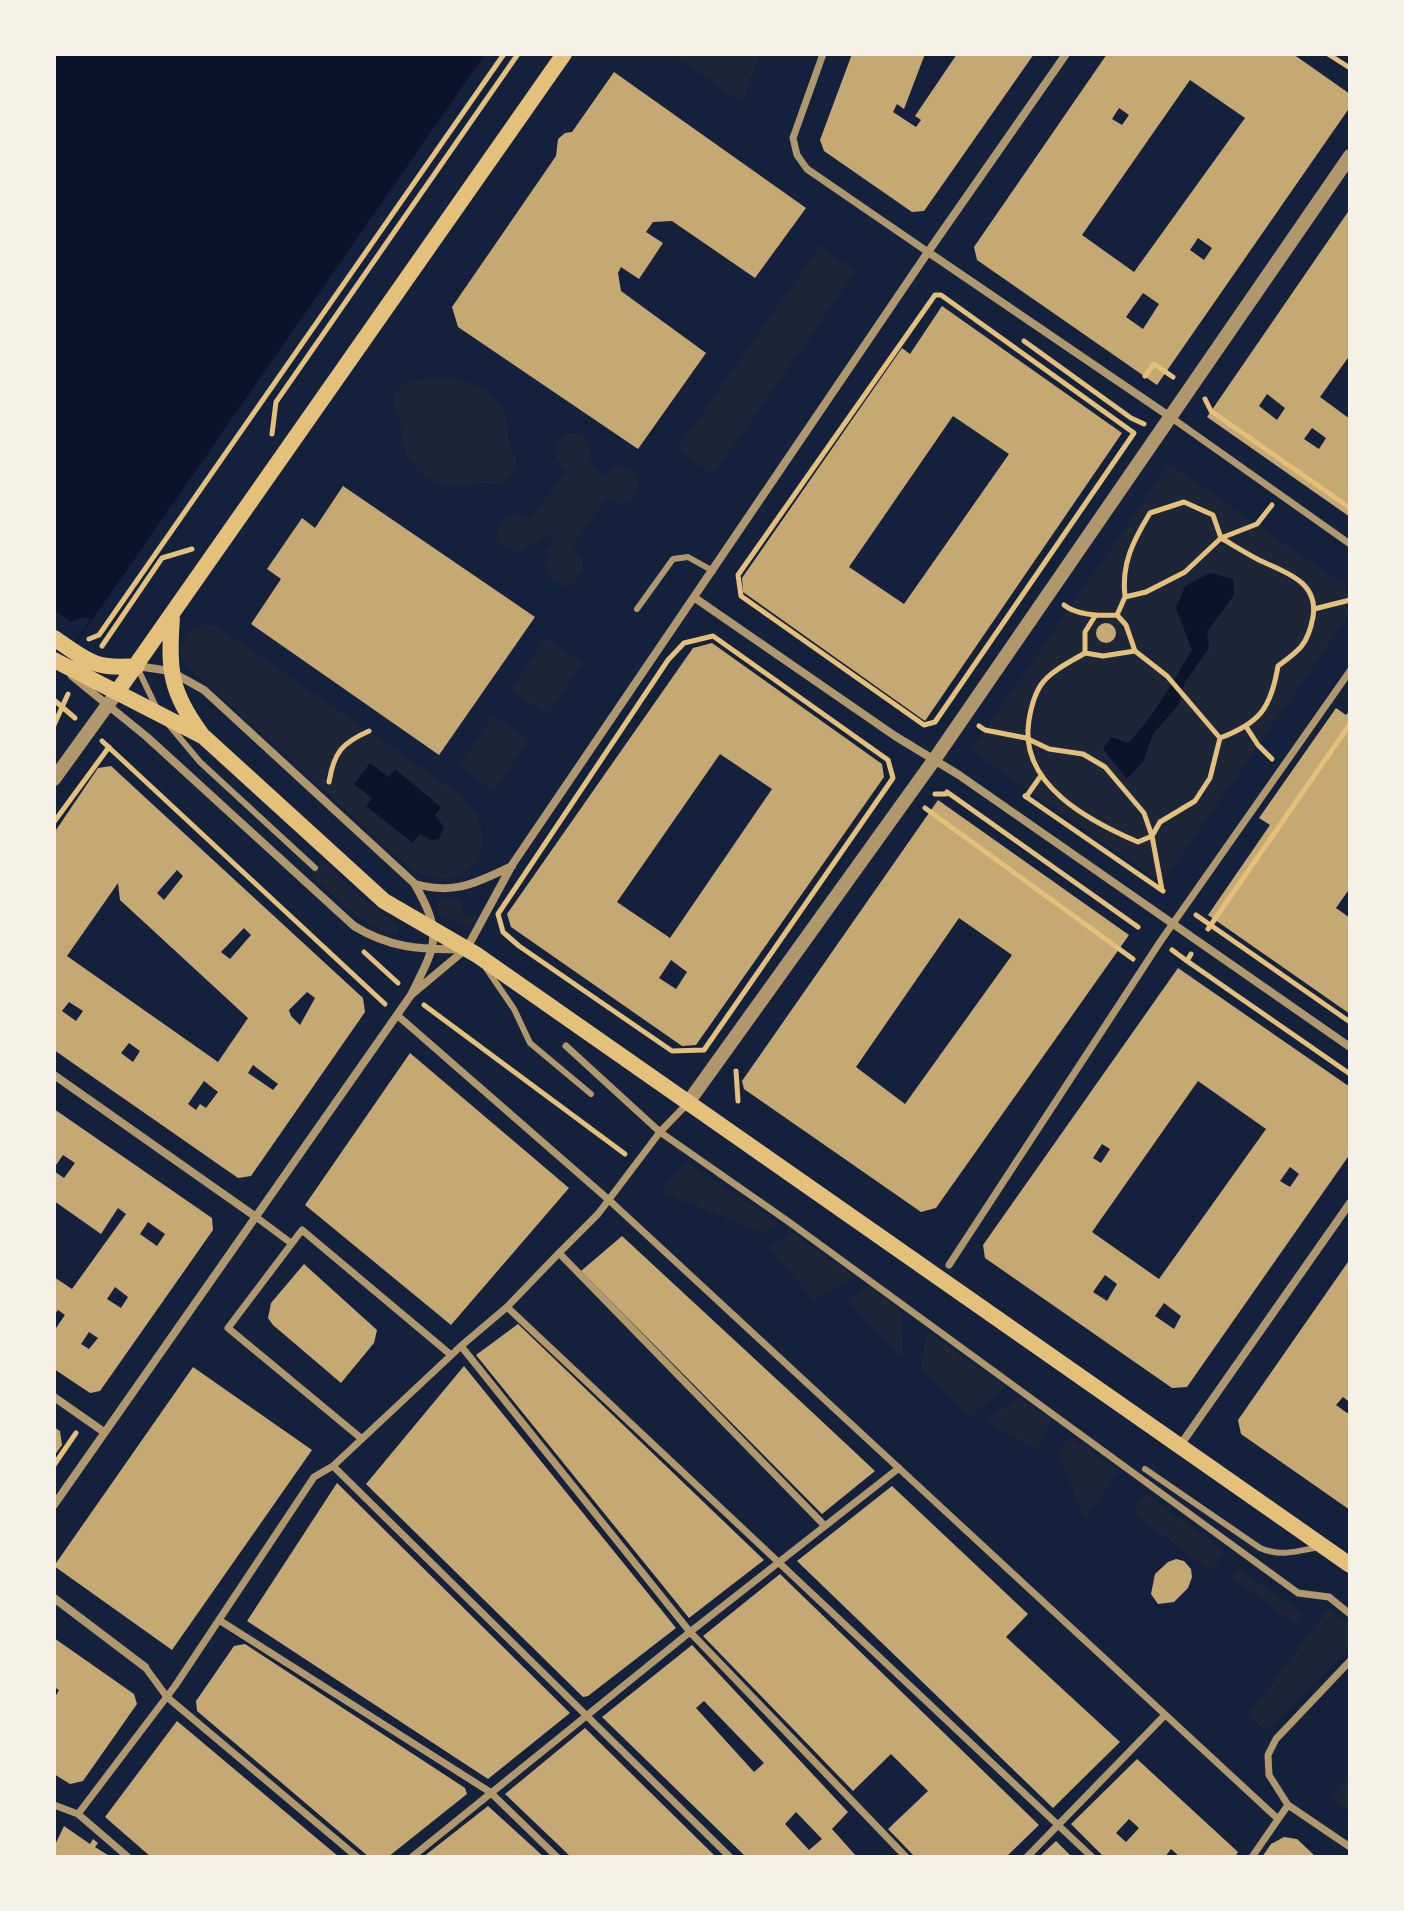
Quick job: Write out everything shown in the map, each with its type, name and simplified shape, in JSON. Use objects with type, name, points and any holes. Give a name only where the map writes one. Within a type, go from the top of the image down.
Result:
[{"type":"main road","points":[[112,698],[172,617],[564,54]]},
{"type":"main road","points":[[172,617],[170,671],[179,698],[204,737]]},
{"type":"main road","points":[[54,638],[65,658],[112,698],[160,714],[204,737],[384,901],[472,952],[1350,1565]]},
{"type":"main road","points":[[65,658],[102,667],[137,666]]},
{"type":"street","points":[[823,54],[793,138],[797,155],[807,169],[1169,416],[1350,544]]},
{"type":"street","points":[[411,995],[472,952],[512,865],[1066,54]]},
{"type":"street","points":[[78,1814],[167,1697],[314,1477],[333,1466],[507,1307],[609,1200],[660,1132],[687,1104],[934,760],[1350,156]]},
{"type":"street","points":[[695,598],[1350,1047]]},
{"type":"street","points":[[65,658],[77,681],[112,698],[159,747],[354,926],[390,944],[472,952]]},
{"type":"street","points":[[54,1505],[411,995],[434,950],[433,928],[427,906],[414,883],[204,690],[170,671],[137,666]]},
{"type":"street","points":[[949,1265],[1172,923],[1350,671]]},
{"type":"street","points":[[54,779],[112,698]]},
{"type":"street","points":[[414,883],[437,890],[456,888],[476,883],[512,865]]},
{"type":"street","points":[[397,1015],[609,1200],[1278,1819]]},
{"type":"street","points":[[566,1046],[660,1132],[789,1222],[1298,1593],[1329,1597],[1350,1614]]},
{"type":"street","points":[[54,1075],[291,1243]]},
{"type":"street","points":[[1179,1447],[1350,1203]]},
{"type":"street","points":[[362,1439],[228,1328],[302,1230],[451,1355]]},
{"type":"street","points":[[559,1253],[825,1526]]},
{"type":"street","points":[[507,1307],[1092,1857]]},
{"type":"street","points":[[461,1346],[690,1632],[906,1857]]},
{"type":"street","points":[[54,1397],[104,1432]]},
{"type":"street","points":[[333,1466],[730,1857]]},
{"type":"street","points":[[412,1857],[899,1468]]},
{"type":"street","points":[[54,1598],[145,1667],[167,1697],[357,1857]]},
{"type":"street","points":[[219,1620],[490,1792],[557,1857]]},
{"type":"street","points":[[1350,1661],[1276,1739],[1268,1755],[1269,1775],[1288,1805],[1350,1847]]},
{"type":"street","points":[[1027,1857],[1165,1715]]},
{"type":"street","points":[[1252,1857],[1288,1805]]},
{"type":"street","points":[[54,1806],[78,1814],[128,1857]]},
{"type":"lane","points":[[637,609],[673,559],[688,557],[713,571]]},
{"type":"lane","points":[[137,666],[160,714],[200,762],[315,868]]},
{"type":"lane","points":[[472,952],[514,1009],[530,1043],[591,1094]]},
{"type":"lane","points":[[1145,1469],[1271,1553],[1283,1554],[1322,1546]]},
{"type":"path","points":[[65,658],[99,635],[504,54]]},
{"type":"path","points":[[269,442],[276,402],[518,54]]},
{"type":"path","points":[[1328,54],[1350,68]]},
{"type":"path","points":[[935,295],[941,295],[1134,433],[935,722],[924,725],[908,715],[741,596],[738,575],[935,295]]},
{"type":"path","points":[[1145,376],[1154,364],[1166,372]]},
{"type":"path","points":[[1211,411],[1350,508]]},
{"type":"path","points":[[1125,597],[1146,592],[1185,572],[1221,538],[1257,524],[1280,495]]},
{"type":"path","points":[[1117,615],[1125,597],[1123,577],[1131,545],[1150,513],[1184,502],[1213,515],[1221,538],[1261,561],[1283,569],[1307,586],[1314,609],[1311,630],[1302,648],[1278,666],[1273,697],[1247,728],[1220,738]]},
{"type":"path","points":[[90,663],[162,558],[198,545]]},
{"type":"path","points":[[1314,609],[1350,600]]},
{"type":"path","points":[[1063,604],[1069,609],[1095,616],[1117,615]]},
{"type":"path","points":[[1117,615],[1126,625],[1135,651],[1167,676],[1220,738]]},
{"type":"path","points":[[1085,653],[1085,632],[1095,616]]},
{"type":"path","points":[[713,636],[888,760],[893,778],[704,1050],[672,1051],[519,946],[503,932],[498,914],[668,660],[684,643],[713,636]]},
{"type":"path","points":[[1135,651],[1103,656],[1085,653],[1044,681],[1031,706],[1026,738],[1040,777],[1073,807],[1105,828],[1138,842],[1152,836],[1160,822],[1195,801],[1210,778],[1220,738]]},
{"type":"path","points":[[54,725],[77,681]]},
{"type":"path","points":[[54,700],[80,722]]},
{"type":"path","points":[[1211,925],[1350,724]]},
{"type":"path","points":[[972,735],[979,726],[1026,738],[1049,749],[1083,754],[1105,767],[1144,813],[1163,891],[1015,789]]},
{"type":"path","points":[[1247,728],[1258,745],[1282,768]]},
{"type":"path","points":[[329,787],[332,765],[345,742],[369,731]]},
{"type":"path","points":[[95,735],[397,1015]]},
{"type":"path","points":[[54,822],[109,747]]},
{"type":"path","points":[[1026,797],[1040,777]]},
{"type":"path","points":[[929,813],[1119,950]]},
{"type":"path","points":[[1184,906],[1350,1022]]},
{"type":"path","points":[[1187,961],[1350,1074]]},
{"type":"path","points":[[54,1465],[86,1420]]},
{"type":"shaded area","points":[[54,54],[485,54],[54,675]]},
{"type":"shaded area","points":[[672,54],[760,54],[742,103]]},
{"type":"shaded area","points":[[820,246],[856,271],[713,475],[677,449]]},
{"type":"shaded area","points":[[447,377],[483,388],[502,408],[516,458],[515,468],[505,482],[448,486],[423,475],[406,454],[402,443],[403,426],[394,402],[396,392],[409,382]]},
{"type":"shaded area","points":[[567,434],[580,434],[584,438],[589,448],[588,464],[604,476],[616,467],[628,468],[637,475],[638,481],[636,494],[631,500],[621,504],[607,497],[572,547],[583,561],[583,570],[571,586],[561,585],[549,575],[546,566],[550,556],[545,553],[554,540],[545,533],[536,545],[531,543],[515,553],[501,544],[496,534],[504,517],[515,514],[530,520],[566,471],[557,461],[554,444]]},
{"type":"shaded area","points":[[1169,464],[1350,589],[1350,614],[1162,883],[971,750]]},
{"type":"shaded area","points":[[1210,573],[1233,579],[1234,595],[1207,632],[1209,648],[1185,682],[1179,704],[1153,734],[1143,762],[1127,779],[1103,749],[1111,737],[1128,743],[1146,722],[1192,650],[1176,608],[1185,586]]},
{"type":"shaded area","points":[[203,624],[215,625],[461,795],[481,826],[482,846],[475,864],[459,876],[448,879],[434,878],[412,870],[185,664],[180,654],[186,634]]},
{"type":"shaded area","points":[[546,638],[582,663],[547,715],[511,690]]},
{"type":"shaded area","points":[[493,715],[529,740],[494,791],[459,766]]},
{"type":"shaded area","points":[[370,763],[388,777],[395,769],[441,807],[435,815],[444,827],[439,839],[431,840],[420,834],[413,843],[366,806],[372,798],[354,784]]},
{"type":"shaded area","points":[[324,862],[359,895],[398,925],[398,934],[388,933],[364,921],[311,875]]},
{"type":"shaded area","points":[[460,897],[465,915],[475,918],[470,928],[439,915],[437,900]]},
{"type":"shaded area","points":[[686,1162],[779,1224],[764,1233],[660,1192]]},
{"type":"shaded area","points":[[791,1232],[854,1276],[814,1301],[769,1248]]},
{"type":"shaded area","points":[[868,1285],[901,1311],[903,1358],[848,1301]]},
{"type":"shaded area","points":[[927,1331],[1005,1387],[969,1418],[921,1367]]},
{"type":"shaded area","points":[[1018,1397],[1051,1420],[1038,1451],[986,1421]]},
{"type":"shaded area","points":[[1070,1437],[1118,1471],[1085,1519],[1058,1453]]},
{"type":"shaded area","points":[[1146,1494],[1225,1552],[1211,1571],[1132,1513]]},
{"type":"shaded area","points":[[1239,1569],[1304,1614],[1297,1625],[1232,1579]]},
{"type":"shaded area","points":[[1328,1608],[1350,1624],[1350,1647],[1266,1731],[1247,1716]]},
{"type":"shaded area","points":[[1350,1770],[1350,1812],[1330,1798]]},
{"type":"pier","points":[[54,610],[71,622],[84,617],[91,619],[54,675]]},
{"type":"building","points":[[852,54],[925,54],[904,109],[897,104],[893,112],[916,127],[921,120],[915,116],[957,54],[1034,54],[924,211],[912,212],[824,151],[820,140]]},
{"type":"building","points":[[1107,54],[1293,54],[1350,94],[1350,107],[1157,385],[977,260],[974,247]],"holes":[[[1190,80],[1245,118],[1134,272],[1082,235]],[[1119,108],[1129,115],[1122,125],[1112,119]],[[1198,238],[1212,248],[1204,260],[1190,250]],[[1143,293],[1159,304],[1143,329],[1126,317]]]},
{"type":"building","points":[[614,72],[806,208],[755,278],[672,221],[653,222],[646,232],[663,243],[639,279],[621,267],[618,273],[621,291],[706,353],[638,449],[458,327],[452,307],[556,156],[558,139],[572,132]]},
{"type":"building","points":[[1350,209],[1350,355],[1320,397],[1350,419],[1350,517],[1207,417]],"holes":[[[1267,394],[1285,408],[1277,420],[1259,406]],[[1312,428],[1326,438],[1319,449],[1304,439]]]},
{"type":"building","points":[[942,306],[1122,433],[925,721],[743,592],[742,578],[902,348],[910,354]],"holes":[[[953,416],[1009,454],[904,604],[849,567]]]},
{"type":"building","points":[[343,486],[535,617],[439,755],[251,624],[281,579],[267,569],[302,518],[315,528]]},
{"type":"building","points":[[1106,623],[1113,626],[1116,633],[1113,640],[1106,643],[1099,640],[1096,633],[1099,626]]},
{"type":"building","points":[[712,643],[882,764],[884,777],[696,1045],[682,1046],[511,927],[507,914],[693,648]],"holes":[[[720,754],[772,789],[670,938],[617,902]],[[671,960],[687,972],[676,989],[659,978]]]},
{"type":"building","points":[[1336,708],[1346,715],[1350,710],[1350,888],[1336,908],[1350,918],[1350,1014],[1208,915],[1270,825],[1259,818]]},
{"type":"building","points":[[111,766],[363,998],[365,1012],[251,1176],[238,1178],[54,1050],[54,833],[98,768]],"holes":[[[177,870],[183,876],[164,900],[157,893]],[[118,883],[120,900],[248,1018],[218,1062],[67,956]],[[244,928],[251,935],[230,959],[221,952]],[[307,992],[315,998],[300,1025],[289,1010]],[[69,1002],[83,1011],[76,1021],[62,1011]],[[129,1043],[140,1051],[133,1062],[121,1053]],[[253,1065],[278,1084],[273,1090],[248,1073]],[[204,1081],[218,1092],[206,1108],[200,1104],[196,1110],[188,1104]]]},
{"type":"building","points":[[938,800],[1129,935],[936,1208],[921,1212],[744,1089],[742,1081]],"holes":[[[959,918],[1012,955],[905,1104],[856,1067]]]},
{"type":"building","points":[[1178,968],[1350,1087],[1350,1154],[1187,1387],[1172,1388],[985,1258],[983,1245]],"holes":[[[1198,1081],[1266,1129],[1159,1279],[1092,1232]],[[1102,1144],[1110,1149],[1101,1163],[1093,1158]],[[1290,1167],[1299,1174],[1290,1187],[1280,1181]],[[1105,1275],[1117,1284],[1107,1301],[1093,1292]],[[1164,1303],[1181,1316],[1174,1329],[1155,1316]]]},
{"type":"building","points":[[410,1053],[569,1188],[451,1325],[305,1205]]},
{"type":"building","points":[[54,1109],[212,1218],[213,1230],[100,1391],[90,1393],[54,1369],[54,1327],[65,1315],[58,1310],[54,1315],[54,1277],[72,1289],[126,1214],[118,1208],[101,1234],[54,1201],[54,1171],[64,1178],[75,1163],[63,1155],[54,1168]],"holes":[[[148,1222],[165,1234],[157,1246],[140,1234]],[[115,1287],[128,1297],[121,1308],[107,1299]],[[89,1332],[98,1338],[89,1349],[81,1344]]]},
{"type":"building","points":[[622,1236],[875,1471],[822,1514],[581,1271]]},
{"type":"building","points":[[1350,1259],[1350,1399],[1348,1401],[1343,1397],[1336,1405],[1350,1415],[1350,1510],[1241,1434],[1238,1420]]},
{"type":"building","points":[[304,1264],[377,1330],[374,1343],[341,1383],[268,1318],[271,1303]]},
{"type":"building","points":[[518,1324],[764,1560],[689,1618],[476,1355]]},
{"type":"building","points":[[464,1366],[676,1628],[588,1696],[583,1697],[366,1484]]},
{"type":"building","points":[[193,1367],[312,1450],[172,1650],[54,1566]]},
{"type":"building","points":[[54,1427],[60,1431],[62,1445],[54,1456]]},
{"type":"building","points":[[337,1483],[570,1713],[488,1779],[247,1621]]},
{"type":"building","points":[[892,1486],[1028,1614],[1006,1637],[1120,1742],[1053,1808],[797,1561]]},
{"type":"building","points":[[1176,1559],[1184,1561],[1191,1569],[1188,1588],[1174,1602],[1158,1604],[1151,1594],[1155,1574]]},
{"type":"building","points":[[780,1574],[1039,1825],[1006,1857],[915,1857],[888,1829],[928,1791],[891,1754],[853,1791],[703,1636]]},
{"type":"building","points":[[54,1638],[134,1694],[137,1704],[83,1781],[70,1784],[54,1774],[54,1699],[59,1690],[54,1687]]},
{"type":"building","points":[[245,1644],[465,1788],[467,1794],[388,1857],[369,1857],[197,1711],[196,1701],[234,1646]]},
{"type":"building","points":[[692,1645],[848,1812],[832,1829],[857,1857],[746,1857],[602,1717]],"holes":[[[704,1701],[764,1763],[754,1772],[696,1708]],[[796,1812],[822,1839],[809,1850],[785,1824]]]},
{"type":"building","points":[[177,1721],[339,1857],[151,1857],[105,1817]]},
{"type":"building","points":[[585,1728],[716,1857],[571,1857],[505,1794]]},
{"type":"building","points":[[1137,1759],[1238,1852],[1235,1857],[1180,1857],[1171,1849],[1165,1857],[1104,1857],[1071,1824]],"holes":[[[1129,1819],[1139,1828],[1126,1842],[1116,1833]]]},
{"type":"building","points":[[488,1806],[544,1857],[423,1857]]},
{"type":"building","points":[[64,1826],[90,1844],[93,1839],[98,1843],[95,1847],[111,1857],[54,1857],[54,1847]]},
{"type":"building","points":[[1284,1837],[1297,1839],[1316,1857],[1262,1857],[1271,1844]]},
{"type":"building","points":[[1056,1841],[1072,1857],[1039,1857]]}]
